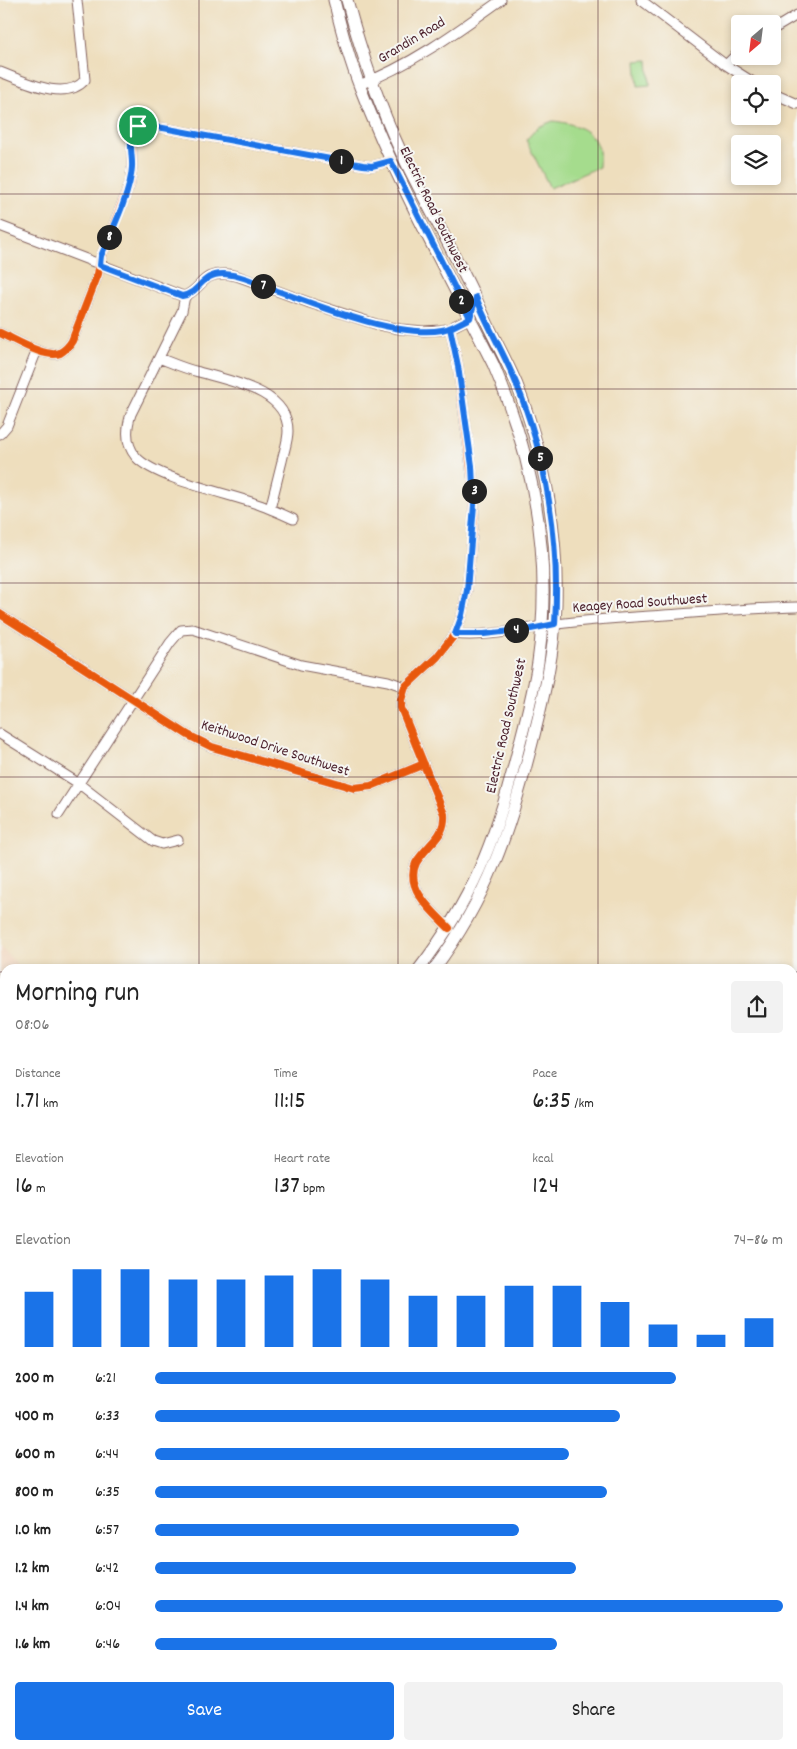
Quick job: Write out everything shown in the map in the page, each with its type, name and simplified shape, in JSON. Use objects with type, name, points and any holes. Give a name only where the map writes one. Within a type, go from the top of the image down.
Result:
[{"type":"main road","name":"Electric Road Southwest","points":[[334,0],[345,43],[359,85],[391,161],[493,364],[507,396],[530,472],[542,547],[542,627],[534,681],[502,811],[481,868],[449,928],[423,964]]},
{"type":"main road","name":"Electric Road Southwest","points":[[347,0],[372,80],[402,153],[476,297],[516,384],[542,467],[554,544],[556,579],[555,624],[549,669],[537,724],[507,833],[478,901],[437,964]]},
{"type":"street","points":[[0,72],[37,86],[56,90],[77,87],[85,80],[77,0]]},
{"type":"street","points":[[641,0],[742,75]]},
{"type":"street","name":"Grandin Road","points":[[359,85],[400,66],[467,24],[495,2]]},
{"type":"street","points":[[781,25],[797,15]]},
{"type":"street","points":[[726,65],[731,60]]},
{"type":"street","points":[[781,97],[797,104]]},
{"type":"street","points":[[0,333],[37,350],[53,354],[59,353],[68,347],[72,341],[98,274],[101,256],[130,184],[132,133],[138,126],[163,128],[363,165],[372,166],[391,161]]},
{"type":"street","points":[[0,226],[180,295],[190,294],[207,277],[227,274],[310,303],[400,329],[424,331],[450,328],[470,318],[476,297]]},
{"type":"street","points":[[185,296],[182,311],[128,422],[128,438],[134,454],[154,470],[270,509],[293,519]]},
{"type":"street","points":[[449,928],[426,905],[417,891],[414,882],[413,874],[417,860],[441,834],[445,821],[442,806],[401,708],[401,700],[406,687],[437,657],[455,634],[462,615],[467,590],[474,505],[472,466],[458,366],[450,328]]},
{"type":"street","points":[[0,434],[7,426],[37,350]]},
{"type":"street","points":[[159,358],[249,387],[267,396],[282,411],[287,425],[287,439],[270,509]]},
{"type":"street","name":"Keagey Road Southwest","points":[[455,634],[476,634],[555,624],[644,616],[797,607]]},
{"type":"street","name":"Keithwood Drive Southwest","points":[[0,614],[188,735],[212,747],[348,787],[363,788],[371,786],[424,764]]},
{"type":"street","points":[[59,814],[132,699],[181,630],[188,628],[301,665],[388,681],[406,687]]},
{"type":"street","points":[[0,734],[78,783],[153,841],[162,844],[178,840]]},
{"type":"shaded area","points":[[0,946],[16,964],[0,964]]},
{"type":"green space","points":[[648,60],[650,85],[638,86],[636,61]]},
{"type":"green space","points":[[553,121],[568,123],[581,128],[592,137],[599,151],[599,167],[550,188],[526,140],[538,127]]},
{"type":"cycle path","points":[[0,333],[30,348],[54,354],[60,353],[71,343],[98,274],[101,257],[130,184],[132,133],[138,126],[163,128],[363,165],[372,166],[391,161]]},
{"type":"cycle path","points":[[449,928],[422,899],[414,881],[413,872],[416,863],[439,834],[443,827],[444,814],[401,708],[401,700],[405,687],[437,657],[455,634],[462,615],[467,590],[474,516],[473,483],[458,366],[450,328]]},
{"type":"cycle path","points":[[0,614],[188,735],[212,747],[354,788],[371,786],[424,764]]},
{"type":"route","points":[[138,126],[132,133],[130,184],[101,256],[100,265],[182,296],[190,294],[201,282],[211,275],[227,274],[237,276],[310,303],[378,324],[406,330],[424,331],[450,328],[470,318],[476,297],[516,384],[537,445],[551,517],[554,544],[556,579],[555,624],[531,629],[484,634],[455,634],[460,624],[467,590],[474,505],[472,466],[458,366],[450,328],[470,318],[391,161],[372,166],[363,165],[163,128],[138,126]]}]
